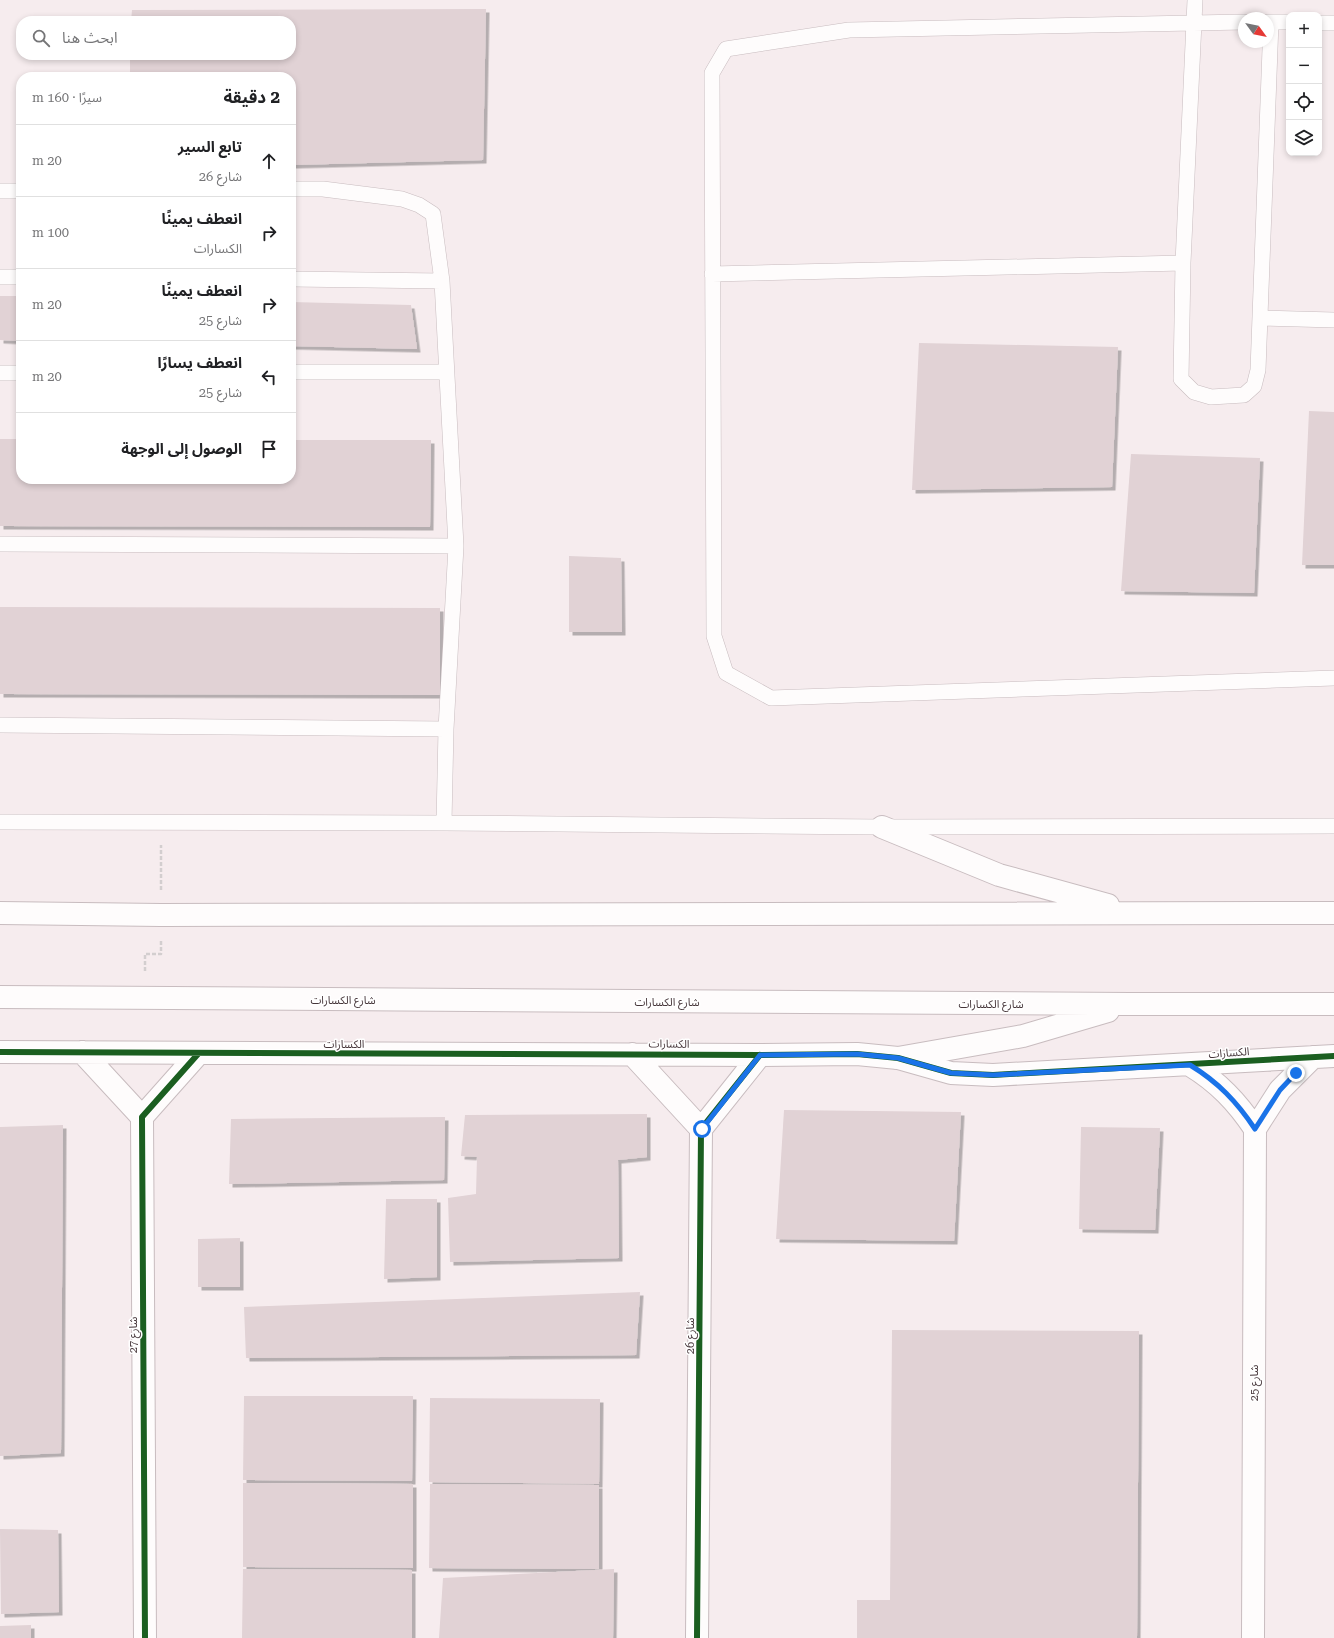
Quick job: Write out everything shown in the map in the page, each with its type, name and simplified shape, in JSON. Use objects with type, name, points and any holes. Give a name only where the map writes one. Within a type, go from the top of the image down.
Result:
[{"type":"street","points":[[882,827],[999,875],[1140,913]]},
{"type":"street","points":[[0,913],[185,915],[1334,913]]},
{"type":"street","name":"شارع الكسارات","points":[[0,997],[1334,1004]]},
{"type":"street","points":[[898,1058],[1023,1036],[1130,1004]]},
{"type":"street","name":"الكسارات","points":[[0,1052],[198,1054],[857,1054],[898,1058],[951,1073],[993,1075],[1334,1056]]},
{"type":"street","points":[[82,1052],[142,1117],[198,1054]]},
{"type":"street","points":[[632,1054],[702,1129],[760,1055]]},
{"type":"street","points":[[1190,1065],[1210,1077],[1227,1092],[1242,1109],[1255,1129],[1280,1090],[1313,1057]]},
{"type":"street","name":"شارع 27","points":[[142,1117],[145,1638]]},
{"type":"street","name":"شارع 26","points":[[697,1638],[702,1129]]},
{"type":"street","name":"شارع 25","points":[[1253,1638],[1255,1129]]},
{"type":"lane","points":[[1195,0],[1183,263],[1181,379],[1194,392],[1211,396],[1244,396],[1254,386],[1258,370],[1269,48]]},
{"type":"lane","points":[[1238,22],[849,30],[726,50],[712,73],[714,636],[726,673],[771,698],[1334,678]]},
{"type":"lane","points":[[1274,22],[1286,22]]},
{"type":"lane","points":[[1322,23],[1334,23]]},
{"type":"lane","points":[[296,189],[323,189],[402,199],[419,205],[433,214],[442,281],[456,546],[446,729],[444,823]]},
{"type":"lane","points":[[0,191],[16,191]]},
{"type":"lane","points":[[712,274],[1183,263]]},
{"type":"lane","points":[[0,277],[16,277]]},
{"type":"lane","points":[[296,279],[442,281]]},
{"type":"lane","points":[[1260,318],[1334,320]]},
{"type":"lane","points":[[296,372],[446,372]]},
{"type":"lane","points":[[0,373],[16,373]]},
{"type":"lane","points":[[0,544],[456,546]]},
{"type":"lane","points":[[0,725],[446,729]]},
{"type":"lane","points":[[0,822],[444,823],[882,827],[1334,826]]},
{"type":"building","points":[[486,9],[483,160],[296,165],[296,72],[130,72],[130,60],[296,60],[296,16],[131,16],[132,10]]},
{"type":"building","points":[[0,296],[16,296],[16,341],[0,340]]},
{"type":"building","points":[[296,302],[411,305],[417,349],[296,346]]},
{"type":"building","points":[[919,343],[1118,347],[1112,487],[912,490]]},
{"type":"building","points":[[1309,411],[1334,412],[1334,565],[1302,565]]},
{"type":"building","points":[[0,439],[16,439],[16,484],[296,484],[296,440],[431,440],[430,527],[0,526]]},
{"type":"building","points":[[1131,454],[1260,458],[1254,593],[1121,591]]},
{"type":"building","points":[[569,556],[621,558],[622,632],[569,632]]},
{"type":"building","points":[[0,607],[440,608],[440,695],[0,694]]},
{"type":"building","points":[[784,1110],[961,1112],[954,1241],[776,1239]]},
{"type":"building","points":[[647,1114],[647,1157],[618,1160],[619,1258],[450,1262],[448,1198],[476,1194],[477,1157],[461,1156],[465,1115]]},
{"type":"building","points":[[445,1117],[444,1180],[229,1184],[231,1119]]},
{"type":"building","points":[[63,1125],[61,1453],[0,1456],[0,1127]]},
{"type":"building","points":[[1081,1127],[1160,1128],[1155,1230],[1079,1229]]},
{"type":"building","points":[[386,1199],[437,1199],[437,1277],[384,1279]]},
{"type":"building","points":[[240,1238],[240,1287],[198,1287],[198,1239]]},
{"type":"building","points":[[640,1292],[636,1355],[246,1358],[244,1307]]},
{"type":"building","points":[[892,1330],[1139,1331],[1137,1638],[857,1638],[857,1600],[890,1600]]},
{"type":"building","points":[[244,1396],[413,1396],[412,1481],[243,1480]]},
{"type":"building","points":[[430,1398],[600,1399],[599,1484],[429,1482]]},
{"type":"building","points":[[243,1483],[413,1484],[413,1568],[243,1567]]},
{"type":"building","points":[[430,1484],[599,1485],[599,1569],[429,1568]]},
{"type":"building","points":[[0,1529],[58,1530],[59,1612],[1,1614]]},
{"type":"building","points":[[243,1569],[412,1570],[412,1638],[242,1638]]},
{"type":"building","points":[[614,1569],[613,1638],[439,1638],[443,1578]]},
{"type":"building","points":[[31,1625],[31,1638],[0,1638],[0,1626]]},
{"type":"cycle path","points":[[0,1052],[760,1055],[857,1054],[898,1058],[951,1073],[993,1075],[1334,1056]]},
{"type":"cycle path","points":[[145,1638],[142,1117],[198,1054]]},
{"type":"cycle path","points":[[697,1638],[701,1129],[760,1055]]},
{"type":"route","points":[[702,1129],[760,1055],[857,1054],[898,1058],[951,1073],[993,1075],[1190,1065],[1210,1077],[1227,1092],[1242,1109],[1255,1129],[1280,1090],[1296,1073]]}]
